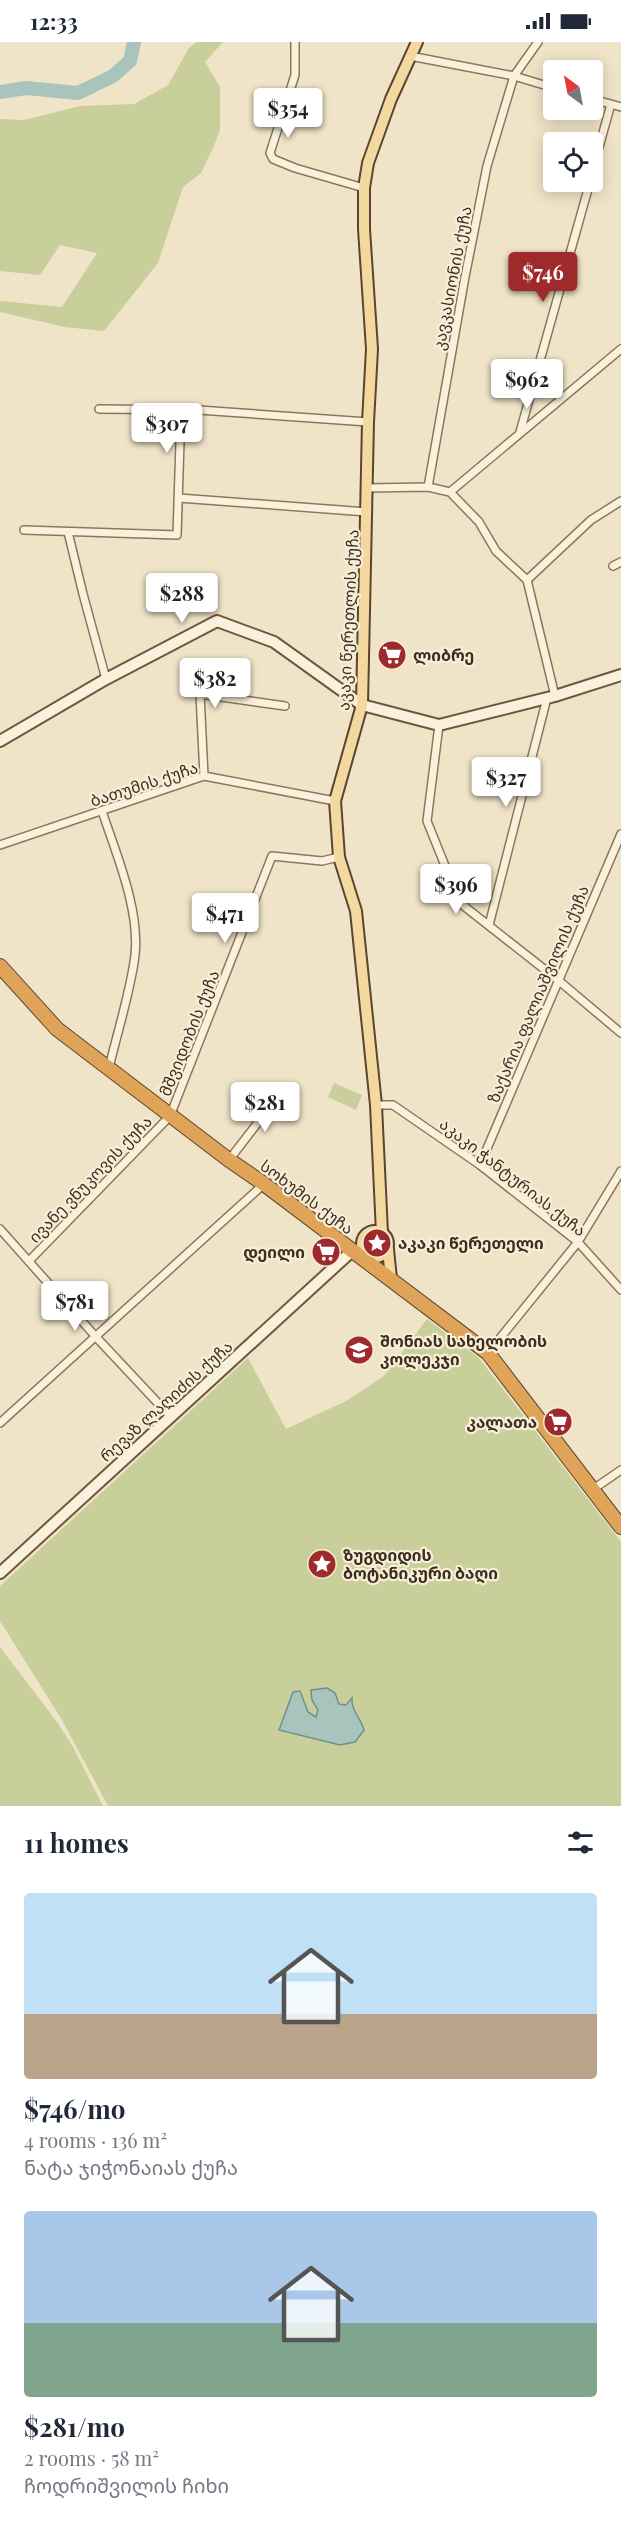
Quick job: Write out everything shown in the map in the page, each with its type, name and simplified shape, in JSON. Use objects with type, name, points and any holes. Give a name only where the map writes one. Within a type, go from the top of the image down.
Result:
[{"type":"highway","name":"სოხუმის ქუჩა","points":[[0,966],[57,1029],[228,1160],[348,1247],[370,1259],[391,1279],[488,1353],[621,1527]]},
{"type":"main road","name":"აკაკი წერეთლის ქუჩა","points":[[382,1233],[376,1105],[356,911],[339,857],[334,801],[362,705],[368,422],[372,349],[364,229],[364,188],[371,152],[391,99],[417,42]]},
{"type":"main road","points":[[381,1202],[375,1220],[365,1236],[363,1249],[370,1259],[385,1253],[388,1249]]},
{"type":"main road","points":[[348,1247],[375,1220]]},
{"type":"main road","points":[[348,1247],[371,1232],[382,1233],[388,1242],[391,1279]]},
{"type":"street","points":[[296,42],[295,75],[270,153],[273,159],[295,168],[364,188]]},
{"type":"street","name":"კავკასიონის ქუჩა","points":[[428,487],[487,166],[514,76],[538,42]]},
{"type":"street","points":[[410,56],[514,76],[543,85]]},
{"type":"street","points":[[603,102],[621,107]]},
{"type":"street","points":[[603,133],[611,104]]},
{"type":"street","points":[[519,432],[587,192]]},
{"type":"street","points":[[450,492],[621,349]]},
{"type":"street","points":[[99,409],[181,411],[368,422]]},
{"type":"street","points":[[24,530],[177,535],[181,411]]},
{"type":"street","points":[[367,488],[428,487],[450,492],[479,522],[496,551],[527,580],[551,697],[489,925]]},
{"type":"street","points":[[179,498],[367,512]]},
{"type":"street","points":[[527,580],[591,520],[621,501]]},
{"type":"street","points":[[68,532],[82,594],[106,679]]},
{"type":"street","points":[[613,566],[621,562]]},
{"type":"street","points":[[0,741],[106,679],[217,621],[274,642],[362,705],[439,725],[551,697],[621,675]]},
{"type":"street","points":[[204,776],[200,694],[285,706]]},
{"type":"street","points":[[439,725],[427,821],[460,903],[621,1033]]},
{"type":"street","name":"ბათუმის ქუჩა","points":[[0,845],[204,776],[334,801]]},
{"type":"street","points":[[102,812],[124,878],[132,917],[135,954],[109,1068]]},
{"type":"street","name":"ზაქარია ფალიაშვილის ქუჩა","points":[[480,1165],[621,834]]},
{"type":"street","name":"მშვიდობის ქუჩა","points":[[170,1116],[272,856],[322,861],[339,857]]},
{"type":"street","points":[[228,1160],[283,1090]]},
{"type":"street","name":"აკაკი ჭანტურიას ქუჩა","points":[[376,1105],[393,1105],[480,1165],[578,1242],[621,1290]]},
{"type":"street","name":"ივანე ვნუკოვის ქუჩა","points":[[29,1261],[170,1116]]},
{"type":"street","points":[[488,1353],[578,1242],[621,1171]]},
{"type":"street","points":[[0,1424],[264,1184]]},
{"type":"street","points":[[0,1228],[96,1337],[170,1416]]},
{"type":"street","name":"რევაზ ლაღიძის ქუჩა","points":[[0,1573],[348,1247]]},
{"type":"street","points":[[592,1490],[621,1470]]},
{"type":"green space","points":[[197,42],[223,42],[205,62],[220,87],[220,130],[201,173],[183,187],[158,263],[104,331],[64,327],[0,312],[0,301],[62,307],[97,253],[60,245],[40,275],[0,271],[0,119],[24,120],[80,106],[134,104],[168,85],[189,48]]},
{"type":"green space","points":[[334,1083],[362,1095],[356,1110],[328,1097]]},
{"type":"green space","points":[[377,1237],[382,1239],[384,1244],[382,1249],[377,1251],[372,1249],[370,1244],[372,1239]]},
{"type":"green space","name":"ზუგდიდის ბოტანიკური ბაღი","points":[[427,1319],[479,1358],[621,1542],[621,1806],[108,1806],[62,1720],[0,1621],[0,1586],[248,1358],[286,1429],[348,1400],[384,1376]]},
{"type":"green space","points":[[0,1647],[57,1722],[73,1747],[103,1806],[0,1806]]},
{"type":"water","points":[[327,1688],[335,1693],[339,1704],[346,1705],[352,1698],[353,1707],[364,1730],[355,1742],[340,1745],[279,1730],[293,1692],[300,1691],[308,1712],[316,1717],[318,1710],[312,1700],[311,1690]]},
{"type":"waterway","points":[[0,92],[26,88],[78,93],[113,76],[130,61],[134,42]]},
{"type":"place","name":"ლიბრე","points":[[392,655]]},
{"type":"place","name":"აკაკი წერეთელი","points":[[377,1243]]},
{"type":"place","name":"დეილი","points":[[326,1252]]},
{"type":"place","name":"შონიას სახელობის კოლეკჯი","points":[[359,1350]]},
{"type":"place","name":"კალათა","points":[[558,1422]]},
{"type":"place","name":"ზუგდიდის ბოტანიკური ბაღი","points":[[322,1564]]}]
